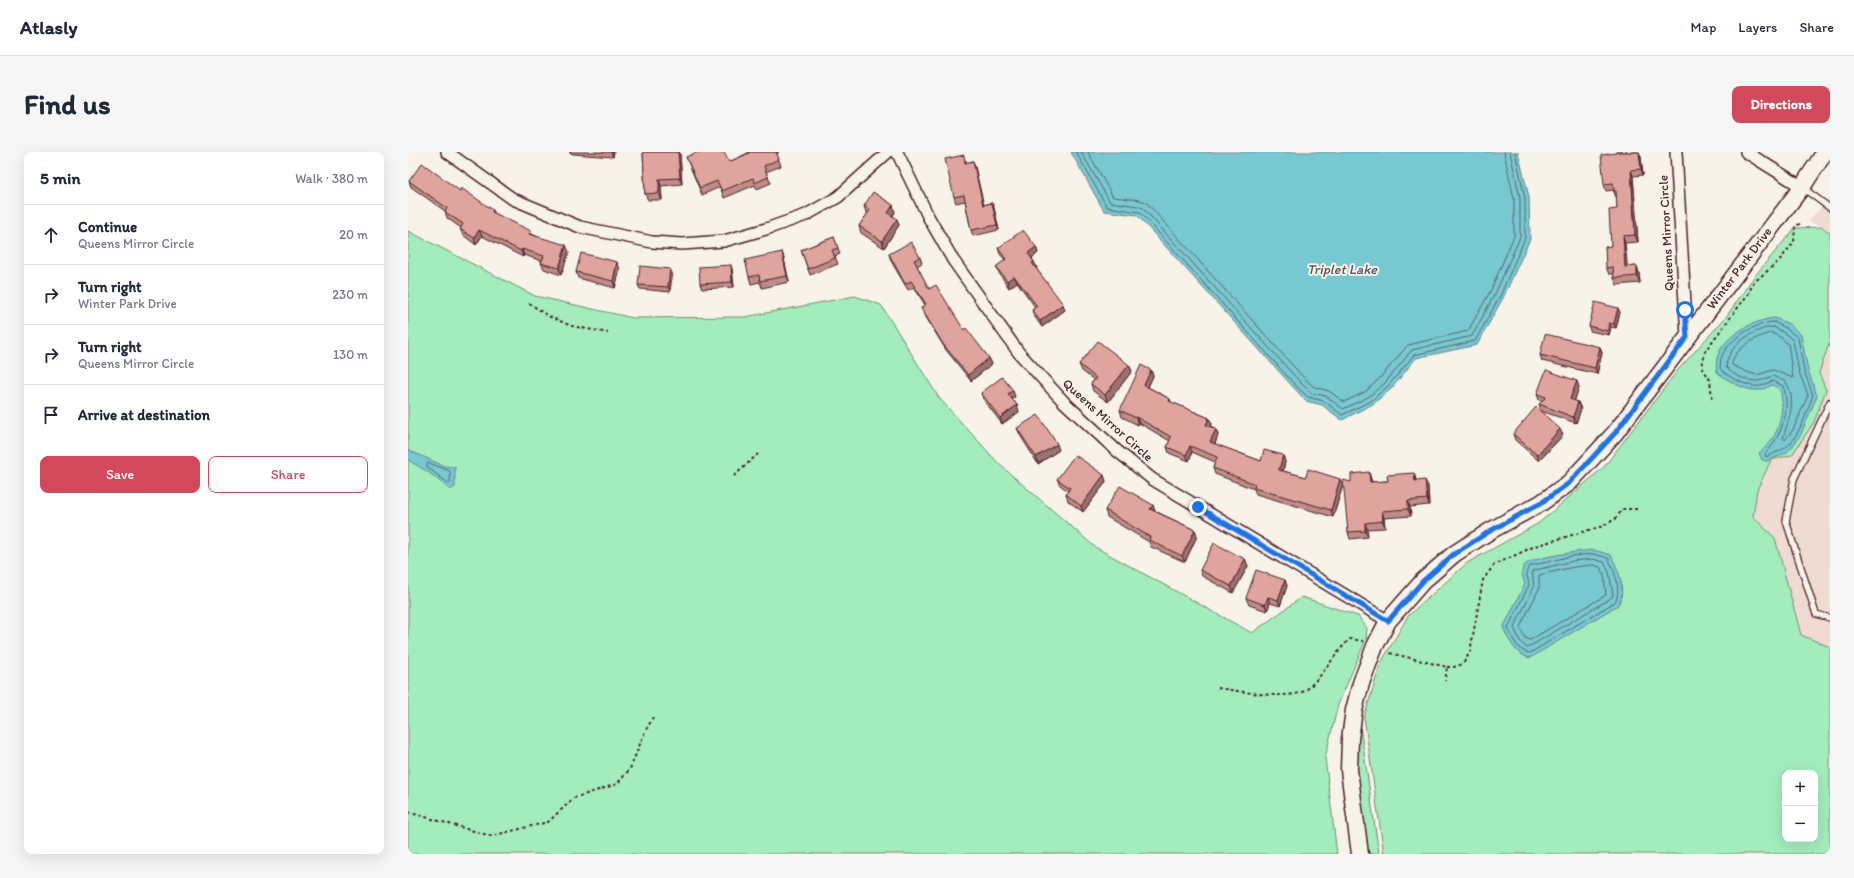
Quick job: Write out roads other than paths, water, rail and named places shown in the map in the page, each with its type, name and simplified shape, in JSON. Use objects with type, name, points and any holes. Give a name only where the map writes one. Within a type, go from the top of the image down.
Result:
[{"type":"street","points":[[447,152],[513,199],[580,227],[652,242],[682,244],[724,241],[766,229],[806,215],[838,197],[888,152]]},
{"type":"street","name":"Queens Mirror Circle","points":[[897,152],[929,218],[953,260],[1019,352],[1064,402],[1116,450],[1152,479],[1388,621]]},
{"type":"street","name":"Queens Mirror Circle","points":[[1676,152],[1687,337]]},
{"type":"street","points":[[1746,152],[1802,187]]},
{"type":"street","name":"Winter Park Drive","points":[[1360,854],[1349,770],[1350,739],[1354,710],[1361,682],[1375,646],[1388,621],[1423,581],[1454,554],[1490,531],[1541,503],[1569,483],[1615,433],[1802,187],[1825,152]]},
{"type":"lane","points":[[1802,187],[1830,208]]},
{"type":"lane","points":[[1830,402],[1794,479],[1786,520],[1816,614],[1830,618]]},
{"type":"water","name":"Triplet Lake","points":[[1071,152],[1518,152],[1529,197],[1530,239],[1504,296],[1477,345],[1416,358],[1391,389],[1373,404],[1342,420],[1322,405],[1306,401],[1137,215],[1104,211]]},
{"type":"water","points":[[1775,318],[1789,324],[1801,335],[1808,370],[1817,396],[1801,434],[1792,447],[1786,453],[1767,461],[1762,460],[1759,453],[1769,443],[1778,428],[1782,407],[1779,388],[1772,385],[1760,390],[1749,389],[1725,378],[1716,371],[1718,355],[1727,341],[1742,329],[1750,325]]},
{"type":"water","points":[[408,450],[444,466],[455,467],[455,487],[450,490],[431,474],[408,460]]},
{"type":"water","points":[[1594,550],[1611,555],[1614,561],[1622,586],[1621,599],[1618,605],[1530,658],[1520,653],[1510,642],[1503,628],[1525,584],[1522,573],[1524,566],[1528,563],[1546,557]]}]
